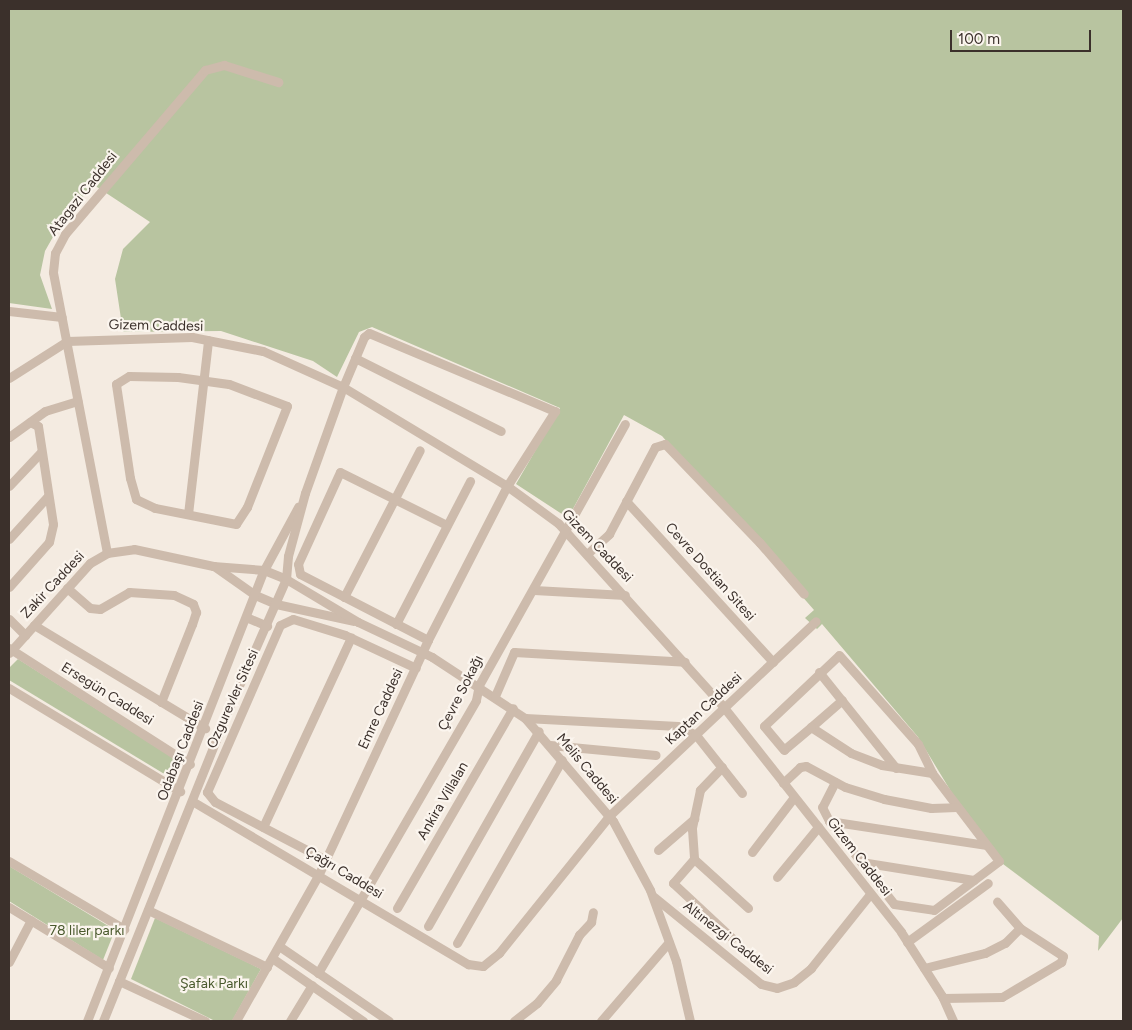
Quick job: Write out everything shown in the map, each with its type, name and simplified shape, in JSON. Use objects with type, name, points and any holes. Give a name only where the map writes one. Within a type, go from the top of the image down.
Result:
[{"type":"street","name":"Atagazi Caddesi","points":[[107,553],[68,340],[53,272],[55,253],[65,234],[205,70],[224,65],[278,82]]},
{"type":"street","points":[[9,311],[62,317]]},
{"type":"street","name":"Odabaşı Caddesi","points":[[103,1021],[192,801],[286,579],[288,556],[305,493],[342,387],[364,337],[369,333],[555,411]]},
{"type":"street","name":"Gizem Caddesi","points":[[68,340],[183,337],[263,351],[342,387],[507,486],[567,532],[724,708],[818,827],[907,942],[943,998],[953,1021]]},
{"type":"street","points":[[9,378],[68,340]]},
{"type":"street","points":[[188,514],[208,340]]},
{"type":"street","points":[[354,358],[501,431]]},
{"type":"street","points":[[129,376],[203,380],[229,384],[288,406],[247,507],[236,524],[155,508],[136,499],[130,478],[116,384],[129,376]]},
{"type":"street","points":[[9,437],[45,411],[78,401]]},
{"type":"street","name":"Emre Caddesi","points":[[236,1021],[319,874],[428,640],[507,486],[555,411]]},
{"type":"street","points":[[9,587],[49,542],[53,524],[38,426],[30,422]]},
{"type":"street","name":"Çevre Sokağı","points":[[318,973],[362,900],[476,700],[479,685],[567,532],[625,424]]},
{"type":"street","points":[[587,554],[608,534],[655,447],[665,444],[767,550],[804,594]]},
{"type":"street","points":[[344,597],[420,450]]},
{"type":"street","points":[[9,486],[41,452]]},
{"type":"street","points":[[428,640],[300,574],[298,564],[340,472],[447,525]]},
{"type":"street","points":[[396,624],[470,481]]},
{"type":"street","name":"Odabaşı Caddesi","points":[[87,1021],[180,791],[264,570],[305,493]]},
{"type":"street","points":[[9,539],[48,496]]},
{"type":"street","name":"Cevre Dostian Sitesi","points":[[626,501],[773,662]]},
{"type":"street","name":"Zakir Caddesi","points":[[10,650],[90,562],[107,553],[134,549],[214,566]]},
{"type":"street","name":"Melis Caddesi","points":[[214,566],[264,570],[286,579],[358,622],[423,652],[479,685],[512,708],[539,731],[609,816],[652,896],[669,942],[690,1021]]},
{"type":"street","name":"Melis Caddesi","points":[[214,566],[255,594],[276,604],[358,622]]},
{"type":"street","points":[[67,588],[90,608],[100,609],[129,592],[174,595],[193,604],[196,612],[161,702]]},
{"type":"street","points":[[534,590],[625,595]]},
{"type":"street","points":[[246,617],[266,626]]},
{"type":"street","points":[[9,619],[25,635]]},
{"type":"street","name":"Ozgurevler Sitesi","points":[[326,860],[215,802],[207,792],[280,624],[293,619],[351,637],[416,668]]},
{"type":"street","name":"Kaptan Caddesi","points":[[482,966],[499,953],[609,816],[816,621]]},
{"type":"street","points":[[34,624],[204,728]]},
{"type":"street","points":[[263,827],[351,637]]},
{"type":"street","name":"Ersegün Caddesi","points":[[10,650],[190,764]]},
{"type":"street","points":[[495,696],[514,652],[684,662]]},
{"type":"street","points":[[834,782],[822,807],[829,821],[894,904],[934,910],[998,861],[932,773],[918,744],[839,655],[764,726],[784,750],[842,700]]},
{"type":"street","points":[[819,672],[896,768]]},
{"type":"street","points":[[9,688],[180,791]]},
{"type":"street","name":"Ankira Villalan","points":[[397,908],[512,708]]},
{"type":"street","points":[[525,718],[678,726],[696,735],[742,793]]},
{"type":"street","points":[[811,727],[852,753],[896,768],[932,773]]},
{"type":"street","points":[[428,926],[539,731]]},
{"type":"street","points":[[550,746],[656,755]]},
{"type":"street","points":[[457,943],[562,760]]},
{"type":"street","points":[[783,783],[800,767],[806,766],[834,782],[884,799],[932,808],[956,807]]},
{"type":"street","points":[[722,767],[700,790],[694,819],[694,859],[673,883],[732,938]]},
{"type":"street","points":[[752,852],[794,797]]},
{"type":"street","name":"Çağrı Caddesi","points":[[192,801],[319,874],[468,964],[482,966]]},
{"type":"street","points":[[658,850],[694,819]]},
{"type":"street","points":[[829,821],[985,845]]},
{"type":"street","points":[[777,877],[818,827]]},
{"type":"street","points":[[694,859],[748,908]]},
{"type":"street","points":[[9,861],[124,929]]},
{"type":"street","points":[[861,862],[974,880]]},
{"type":"street","points":[[907,942],[988,883]]},
{"type":"street","name":"Altınezgi Caddesi","points":[[652,896],[761,984],[777,988],[794,982],[810,968],[870,894]]},
{"type":"street","points":[[943,998],[1002,998],[1061,962],[1063,956],[1020,928],[997,902]]},
{"type":"street","points":[[9,907],[109,968]]},
{"type":"street","points":[[148,910],[267,967]]},
{"type":"street","points":[[514,1021],[537,1003],[556,980],[579,935],[591,922],[593,912]]},
{"type":"street","points":[[9,962],[31,920]]},
{"type":"street","points":[[924,968],[985,953],[1005,943],[1020,928]]},
{"type":"street","points":[[602,1021],[669,942]]},
{"type":"street","points":[[278,946],[388,1021]]},
{"type":"street","points":[[272,958],[363,1021]]},
{"type":"street","points":[[119,982],[206,1021]]},
{"type":"street","points":[[290,1021],[312,985]]},
{"type":"green space","points":[[9,9],[1123,9],[1123,918],[1098,951],[1099,936],[999,861],[955,798],[918,737],[822,624],[817,629],[805,618],[814,610],[662,436],[624,415],[568,518],[516,484],[560,408],[372,327],[359,332],[337,377],[313,361],[221,331],[123,332],[115,279],[123,249],[150,222],[94,185],[66,214],[45,251],[40,275],[52,309],[9,303]]},
{"type":"green space","points":[[18,659],[178,761],[171,778],[9,680],[9,668]]},
{"type":"green space","name":"78 liler parkı","points":[[9,866],[115,930],[103,960],[9,901]]},
{"type":"green space","name":"Şafak Parkı","points":[[155,918],[261,969],[232,1021],[215,1021],[131,979]]}]
